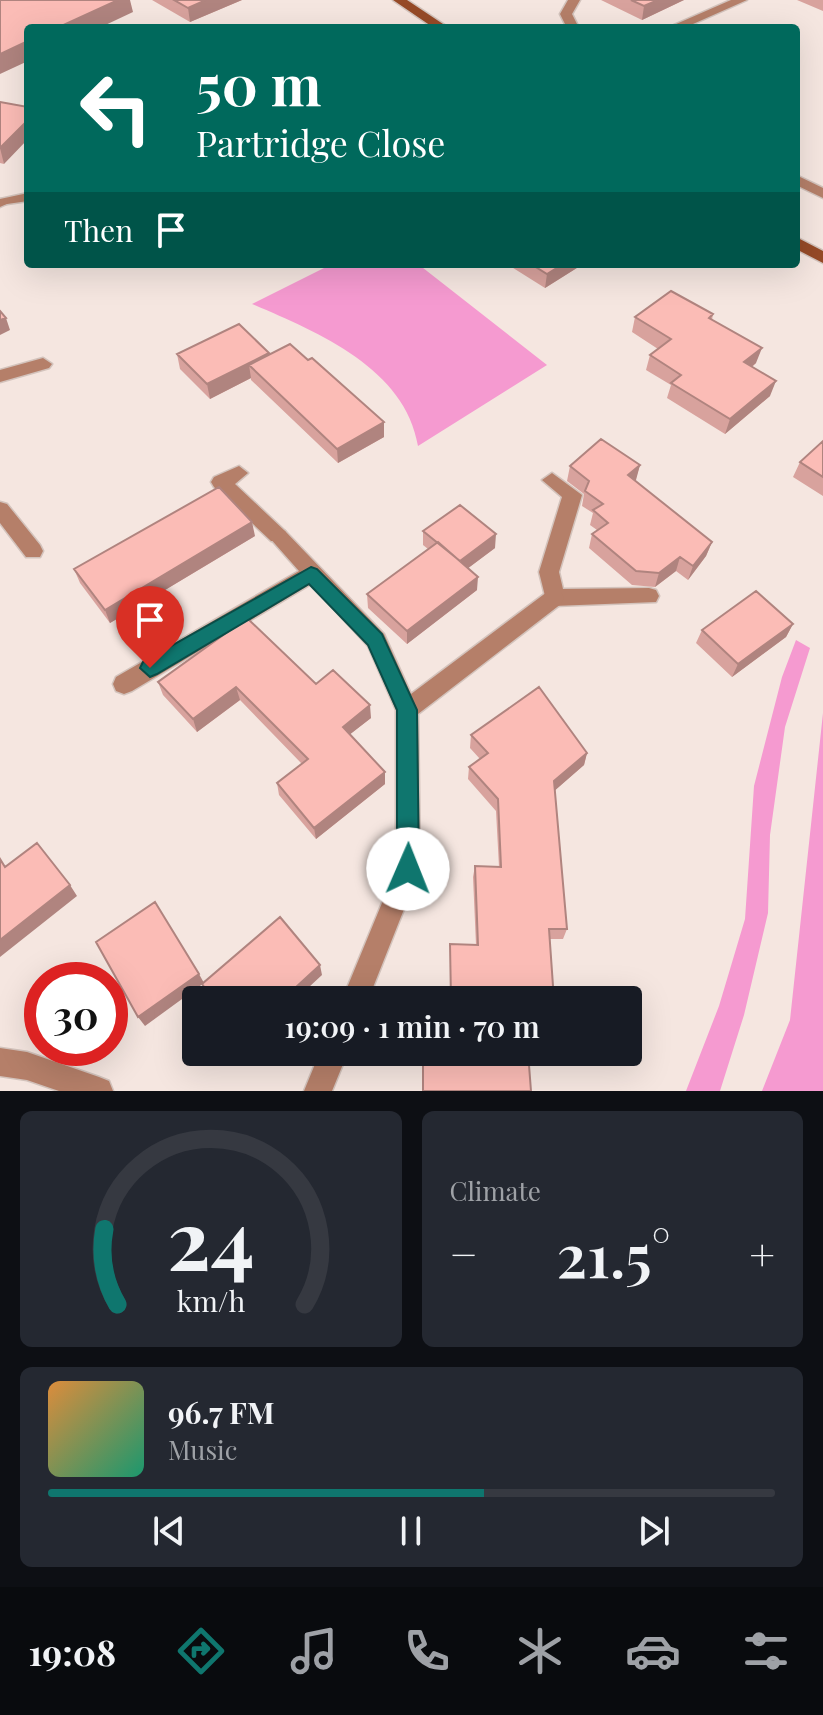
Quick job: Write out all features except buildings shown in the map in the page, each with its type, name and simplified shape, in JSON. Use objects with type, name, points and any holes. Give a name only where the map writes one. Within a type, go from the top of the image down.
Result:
[{"type":"main road","points":[[399,0],[437,24]]},
{"type":"main road","points":[[800,244],[823,258]]},
{"type":"street","points":[[571,24],[566,14],[574,0]]},
{"type":"street","points":[[683,24],[741,0]]},
{"type":"street","points":[[800,181],[823,194]]},
{"type":"street","points":[[2,203],[24,198]]},
{"type":"street","points":[[0,376],[43,364]]},
{"type":"street","points":[[239,473],[221,482],[278,536],[376,640],[407,710],[408,869],[361,986]]},
{"type":"street","points":[[552,480],[572,495],[549,572],[554,598]]},
{"type":"street","points":[[0,509],[33,551]]},
{"type":"street","points":[[124,684],[311,574]]},
{"type":"street","points":[[407,710],[554,598],[649,596]]},
{"type":"street","points":[[0,1062],[27,1066],[99,1091]]},
{"type":"street","points":[[318,1091],[328,1066]]},
{"type":"shaded area","points":[[324,268],[423,268],[547,365],[418,446],[410,419],[396,395],[377,374],[330,341],[252,304]]},
{"type":"shaded area","points":[[796,640],[810,648],[785,727],[770,835],[768,913],[744,1015],[720,1091],[686,1091],[719,1006],[745,919],[754,786],[782,677]]},
{"type":"shaded area","points":[[823,713],[823,1091],[762,1091],[790,1020]]},
{"type":"route","points":[[150,668],[311,574],[376,640],[407,710],[410,766],[408,869]]}]
